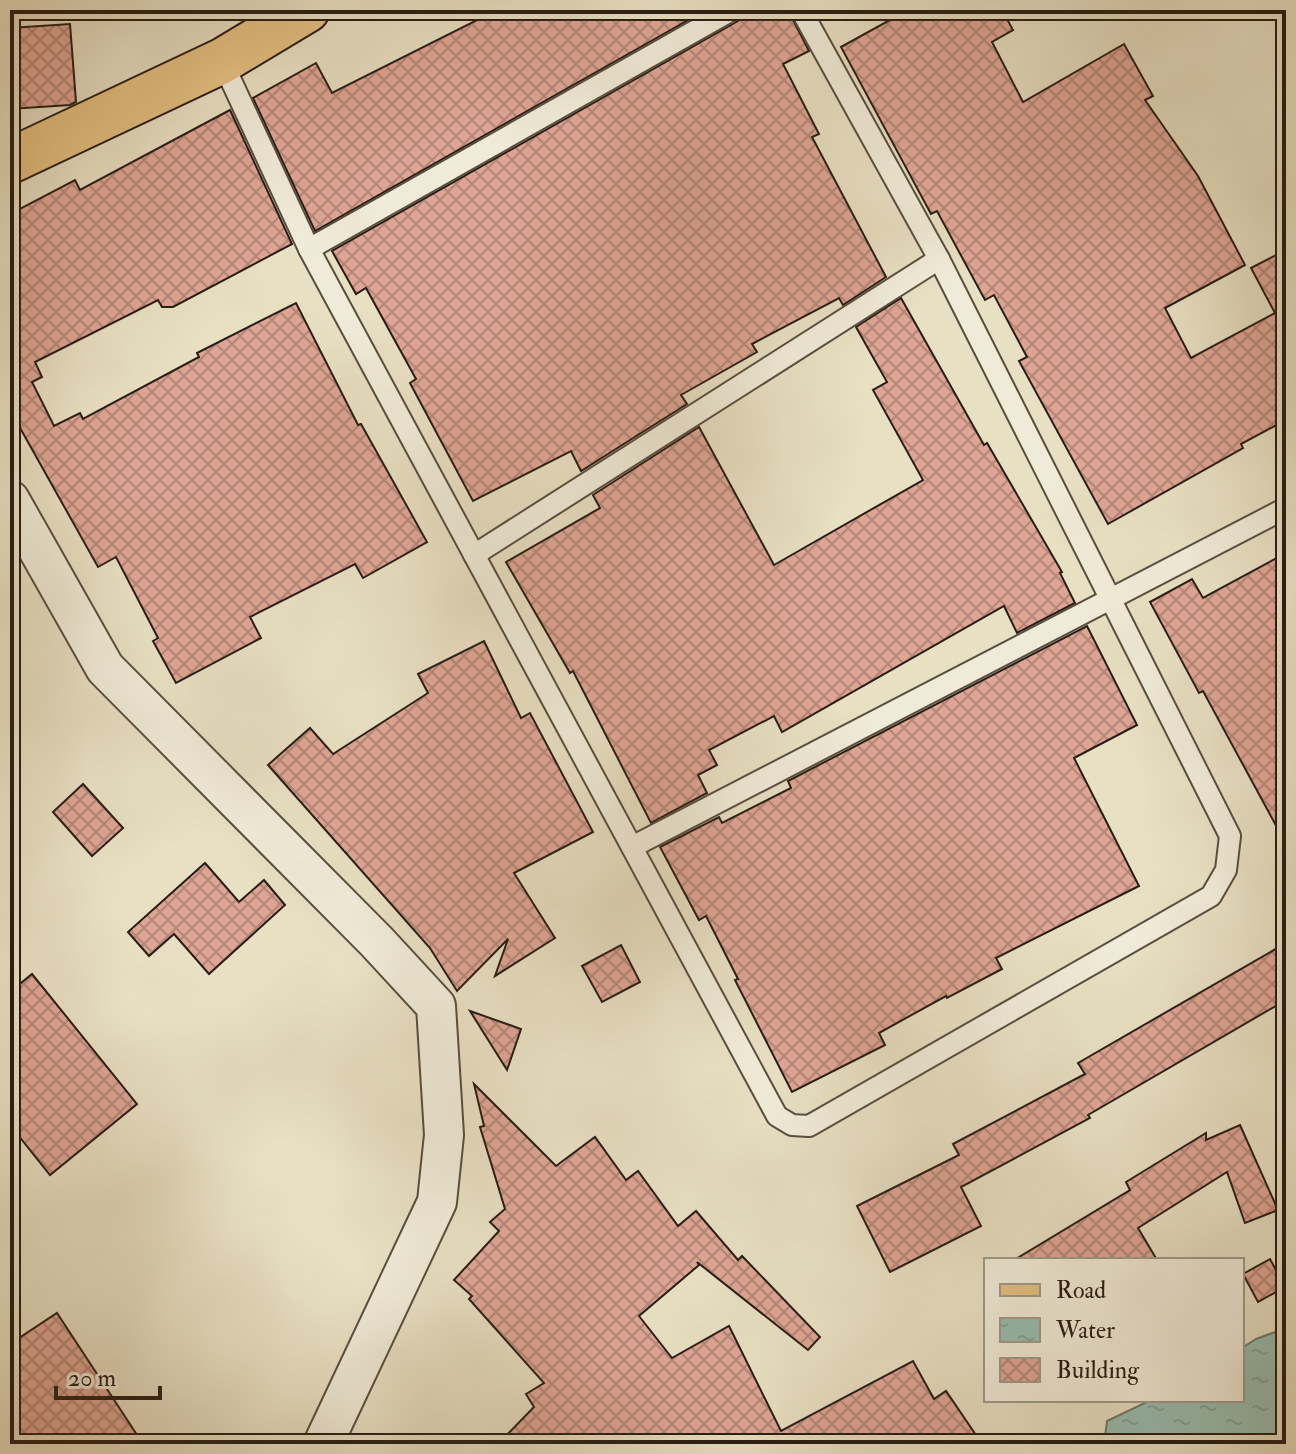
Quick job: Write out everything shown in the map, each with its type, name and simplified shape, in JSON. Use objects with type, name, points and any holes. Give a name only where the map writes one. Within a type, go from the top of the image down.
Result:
[{"type":"main road","points":[[10,161],[222,61],[307,10]]},
{"type":"street","points":[[10,500],[105,668],[377,942],[436,1006],[444,1135],[437,1202],[323,1444]]},
{"type":"lane","points":[[309,249],[732,10]]},
{"type":"lane","points":[[222,61],[309,249],[777,1116],[792,1125],[809,1126],[1211,896],[1226,870],[1230,836],[939,259],[801,10]]},
{"type":"lane","points":[[474,555],[939,259]]},
{"type":"lane","points":[[632,847],[1286,508]]},
{"type":"water","points":[[1286,1328],[1286,1444],[1104,1444],[1107,1421],[1147,1402],[1244,1402],[1244,1347]]},
{"type":"building","points":[[497,10],[706,10],[315,231],[253,98],[316,63],[332,93]]},
{"type":"building","points":[[745,10],[788,10],[809,51],[783,64],[819,134],[812,137],[886,277],[843,305],[839,298],[752,344],[757,352],[681,395],[687,404],[581,471],[571,451],[473,501],[410,383],[416,379],[366,288],[356,294],[332,251],[738,21]]},
{"type":"building","points":[[908,10],[1002,10],[1013,30],[992,42],[1023,102],[1124,44],[1153,96],[1145,100],[1198,176],[1245,265],[1165,308],[1191,358],[1275,313],[1251,268],[1286,250],[1286,420],[1241,444],[1243,448],[1108,524],[1019,361],[1027,357],[994,295],[985,300],[937,211],[931,214],[841,47]]},
{"type":"building","points":[[70,24],[76,102],[10,109],[10,28]]},
{"type":"building","points":[[230,110],[292,244],[173,307],[162,307],[158,300],[35,362],[42,377],[32,382],[54,426],[80,413],[83,419],[199,357],[197,353],[296,303],[358,425],[361,424],[427,542],[363,578],[355,564],[250,617],[261,638],[176,683],[153,641],[158,638],[116,557],[98,567],[10,410],[10,214],[75,180],[80,190]]},
{"type":"building","points":[[901,298],[984,445],[987,443],[1062,572],[1075,603],[1017,633],[1004,606],[782,732],[774,716],[709,750],[717,765],[698,775],[707,793],[651,823],[573,671],[570,673],[506,562],[600,508],[593,495],[699,427],[774,565],[923,480],[873,390],[887,382],[856,327]]},
{"type":"building","points":[[1286,553],[1286,844],[1203,691],[1199,693],[1150,602],[1192,579],[1203,598]]},
{"type":"building","points":[[1087,626],[1137,725],[1074,758],[1139,886],[996,958],[1002,969],[879,1033],[885,1045],[792,1092],[706,916],[699,920],[660,847],[719,817],[722,823],[791,788],[788,781]]},
{"type":"building","points":[[484,641],[521,718],[530,713],[593,832],[514,873],[555,938],[495,976],[508,939],[457,991],[430,948],[268,765],[310,728],[333,754],[428,693],[418,674]]},
{"type":"building","points":[[83,784],[123,828],[92,856],[53,812]]},
{"type":"building","points":[[205,863],[239,902],[264,880],[285,905],[209,974],[174,934],[149,956],[128,932]]},
{"type":"building","points":[[1286,943],[1286,1000],[1088,1115],[1090,1118],[961,1187],[981,1226],[890,1272],[857,1206],[959,1155],[953,1144],[1085,1074],[1078,1063]]},
{"type":"building","points":[[621,945],[640,982],[602,1002],[582,966]]},
{"type":"building","points":[[32,974],[137,1104],[50,1175],[10,1125],[10,992]]},
{"type":"building","points":[[470,1011],[521,1029],[507,1070]]},
{"type":"building","points":[[474,1084],[556,1166],[595,1137],[626,1180],[638,1171],[678,1226],[696,1211],[738,1260],[742,1256],[820,1337],[808,1350],[697,1262],[699,1265],[639,1316],[672,1358],[729,1326],[781,1431],[913,1361],[934,1399],[946,1391],[982,1444],[498,1444],[534,1407],[526,1394],[544,1383],[469,1299],[472,1296],[454,1280],[499,1231],[490,1222],[505,1209],[480,1127],[484,1126]]},
{"type":"building","points":[[1240,1125],[1278,1210],[1245,1223],[1227,1172],[1138,1228],[1156,1258],[1017,1258],[1130,1190],[1126,1182],[1206,1133],[1206,1140]]},
{"type":"building","points":[[1270,1259],[1285,1287],[1258,1302],[1244,1273]]},
{"type":"building","points":[[57,1313],[143,1444],[10,1444],[10,1344]]}]
